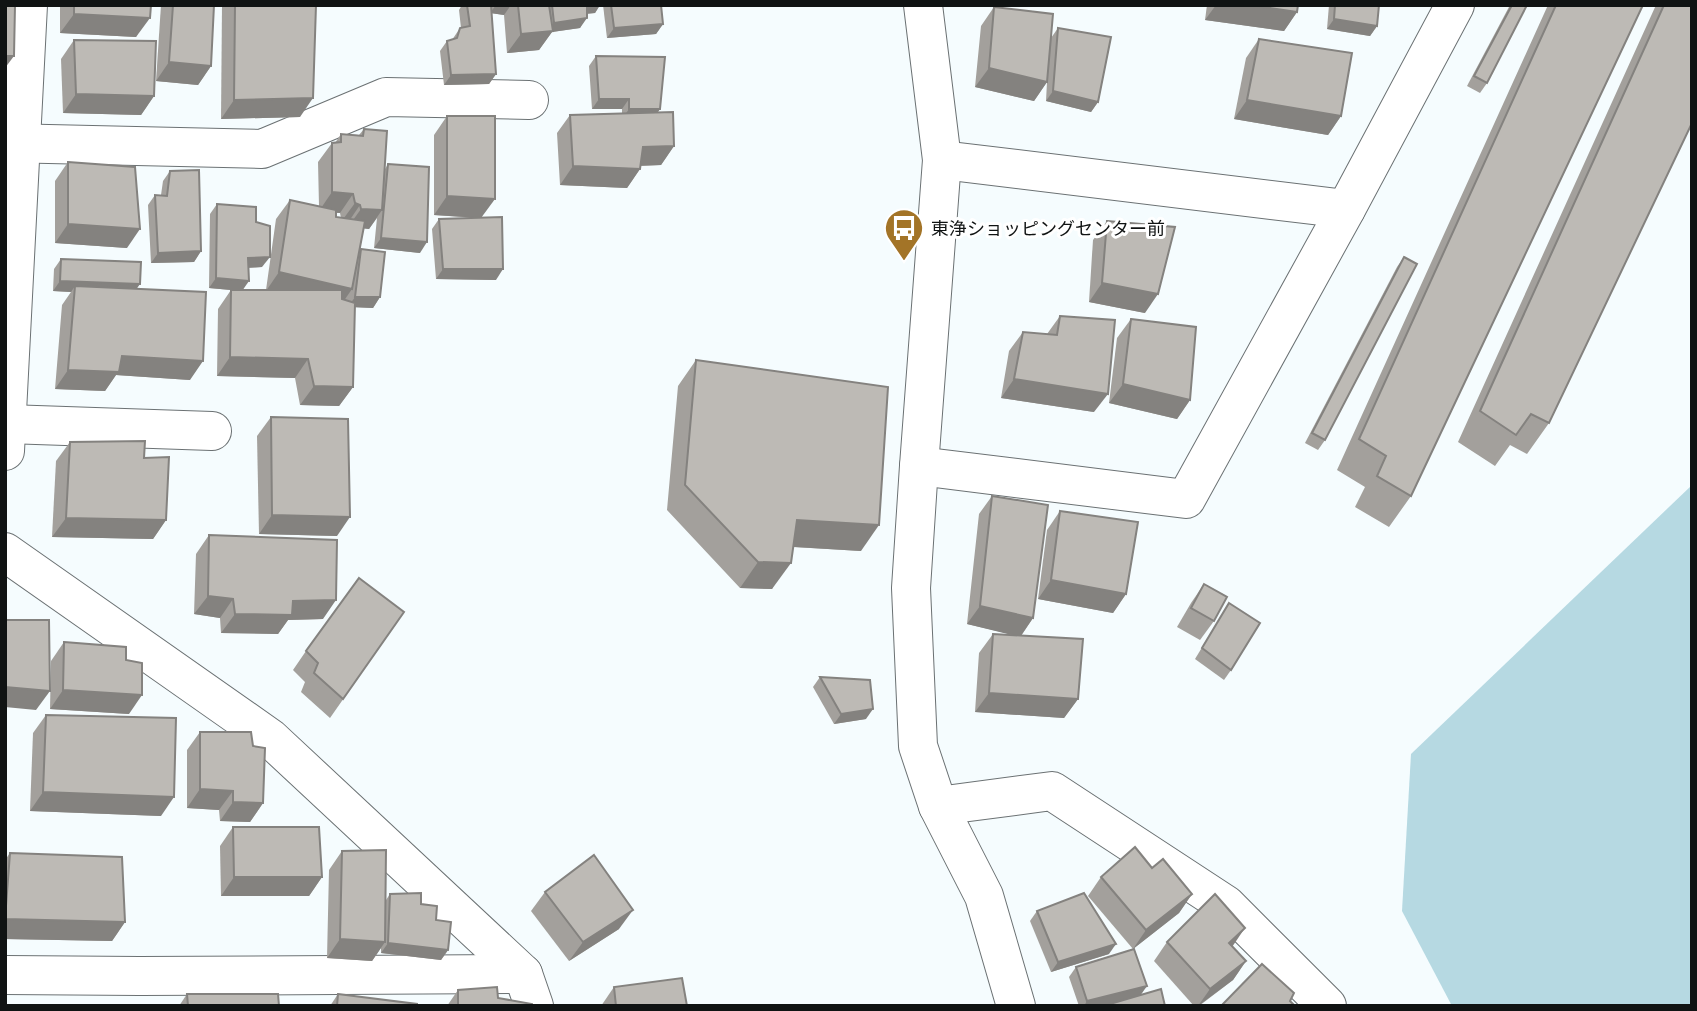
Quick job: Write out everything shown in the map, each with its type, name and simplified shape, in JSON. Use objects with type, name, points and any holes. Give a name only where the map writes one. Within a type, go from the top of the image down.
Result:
[{"type":"street","points":[[28,5],[13,143],[6,437],[212,431]]},
{"type":"street","points":[[923,5],[942,160],[911,588],[918,746],[938,806],[984,896],[1016,1006]]},
{"type":"street","points":[[919,466],[1186,499],[1455,5]]},
{"type":"street","points":[[13,143],[262,149],[386,97],[529,100]]},
{"type":"street","points":[[942,160],[1346,209]]},
{"type":"street","points":[[5,551],[270,738],[528,990]]},
{"type":"street","points":[[938,806],[1052,791],[1226,905],[1327,1006]]},
{"type":"street","points":[[5,975],[139,991],[528,990]]},
{"type":"shaded area","points":[[1692,485],[1692,1006],[1452,1006],[1402,911],[1411,754]]},
{"type":"building","points":[[5,5],[15,5],[14,56],[5,56]]},
{"type":"building","points":[[74,5],[151,5],[150,18],[74,14]]},
{"type":"building","points":[[173,5],[214,5],[211,66],[169,62]]},
{"type":"building","points":[[235,5],[316,5],[313,98],[234,100]]},
{"type":"building","points":[[467,5],[491,5],[496,74],[451,75],[447,41],[457,38],[460,28],[470,26]]},
{"type":"building","points":[[518,5],[549,5],[553,31],[521,34]]},
{"type":"building","points":[[552,5],[587,5],[587,18],[554,23]]},
{"type":"building","points":[[611,5],[661,5],[663,24],[614,28]]},
{"type":"building","points":[[1250,5],[1298,5],[1297,12]]},
{"type":"building","points":[[1335,5],[1379,5],[1377,26],[1334,19]]},
{"type":"building","points":[[1512,5],[1527,5],[1487,83],[1474,76]]},
{"type":"building","points":[[1556,5],[1643,5],[1411,496],[1377,476],[1386,456],[1359,439]]},
{"type":"building","points":[[1664,5],[1692,5],[1692,123],[1549,423],[1531,414],[1516,435],[1480,411]]},
{"type":"building","points":[[994,7],[1053,14],[1047,82],[989,68]]},
{"type":"building","points":[[1058,28],[1111,37],[1098,102],[1053,91]]},
{"type":"building","points":[[1259,39],[1352,53],[1341,116],[1247,100]]},
{"type":"building","points":[[74,40],[156,41],[154,96],[76,94]]},
{"type":"building","points":[[596,56],[665,57],[660,109],[629,109],[629,99],[599,99]]},
{"type":"building","points":[[673,112],[674,146],[643,147],[640,169],[573,166],[570,115]]},
{"type":"building","points":[[447,116],[495,116],[495,199],[447,196]]},
{"type":"building","points":[[364,129],[387,131],[382,210],[361,209],[360,205],[355,203],[353,194],[332,192],[332,143],[341,142],[341,134],[363,136]]},
{"type":"building","points":[[68,162],[135,167],[140,229],[68,224]]},
{"type":"building","points":[[388,164],[429,167],[427,242],[381,238]]},
{"type":"building","points":[[199,170],[201,251],[158,253],[155,195],[167,196],[170,171]]},
{"type":"building","points":[[290,200],[336,210],[336,217],[365,221],[352,289],[279,272]]},
{"type":"building","points":[[217,204],[256,207],[256,222],[270,226],[270,257],[248,258],[249,281],[216,278]]},
{"type":"building","points":[[502,217],[503,269],[443,269],[439,219]]},
{"type":"building","points":[[1107,221],[1175,227],[1158,294],[1102,283]]},
{"type":"building","points":[[361,249],[385,252],[380,297],[355,297]]},
{"type":"building","points":[[1404,257],[1417,264],[1325,440],[1312,433]]},
{"type":"building","points":[[61,259],[141,262],[140,284],[60,281]]},
{"type":"building","points":[[75,286],[206,292],[203,361],[122,356],[119,372],[68,370]]},
{"type":"building","points":[[231,290],[342,290],[342,299],[355,303],[353,387],[314,386],[308,359],[230,357]]},
{"type":"building","points":[[1060,316],[1115,320],[1108,394],[1014,379],[1023,332],[1057,335]]},
{"type":"building","points":[[1131,319],[1196,327],[1190,400],[1123,384]]},
{"type":"building","points":[[696,360],[888,387],[879,525],[797,520],[791,563],[758,562],[685,485]]},
{"type":"building","points":[[271,417],[348,419],[350,517],[272,515]]},
{"type":"building","points":[[145,441],[144,458],[169,457],[166,520],[66,518],[70,442]]},
{"type":"building","points":[[992,496],[1048,505],[1033,618],[980,606]]},
{"type":"building","points":[[1060,511],[1138,522],[1126,594],[1051,580]]},
{"type":"building","points":[[209,535],[337,540],[336,600],[293,601],[292,615],[235,614],[233,599],[208,596]]},
{"type":"building","points":[[359,578],[404,612],[343,699],[314,673],[318,663],[306,651]]},
{"type":"building","points":[[1204,584],[1227,597],[1214,621],[1191,608]]},
{"type":"building","points":[[1229,603],[1260,623],[1231,670],[1202,648]]},
{"type":"building","points":[[5,620],[49,620],[50,691],[5,687]]},
{"type":"building","points":[[993,634],[1083,639],[1078,699],[989,693]]},
{"type":"building","points":[[64,642],[126,647],[126,660],[142,663],[142,695],[63,690]]},
{"type":"building","points":[[820,677],[870,680],[873,709],[841,714]]},
{"type":"building","points":[[46,715],[176,718],[174,797],[43,792]]},
{"type":"building","points":[[200,732],[251,732],[253,746],[265,748],[263,803],[233,802],[233,791],[200,789]]},
{"type":"building","points":[[233,827],[319,827],[322,877],[234,877]]},
{"type":"building","points":[[1135,847],[1152,868],[1163,859],[1192,894],[1146,930],[1101,877]]},
{"type":"building","points":[[386,850],[385,942],[340,939],[342,851]]},
{"type":"building","points":[[10,853],[122,857],[125,922],[5,919]]},
{"type":"building","points":[[594,855],[633,910],[583,942],[545,892]]},
{"type":"building","points":[[421,893],[421,904],[437,906],[436,920],[451,922],[448,950],[388,943],[390,894]]},
{"type":"building","points":[[1084,893],[1116,944],[1058,962],[1037,911]]},
{"type":"building","points":[[1215,894],[1245,928],[1229,943],[1246,961],[1210,989],[1167,942]]},
{"type":"building","points":[[1134,949],[1147,986],[1087,1001],[1076,967]]},
{"type":"building","points":[[1262,964],[1294,993],[1290,1001],[1295,1006],[1221,1006]]},
{"type":"building","points":[[682,978],[687,1006],[616,1006],[614,987]]},
{"type":"building","points":[[497,987],[498,998],[532,1006],[458,1006],[458,990]]},
{"type":"building","points":[[1161,989],[1165,1006],[1103,1006]]},
{"type":"building","points":[[187,994],[278,994],[279,1006],[188,1006]]},
{"type":"building","points":[[338,994],[417,1004],[417,1006],[337,1006]]},
{"type":"place","name":"東浄ショッピングセンター前","points":[[904,262]]}]
